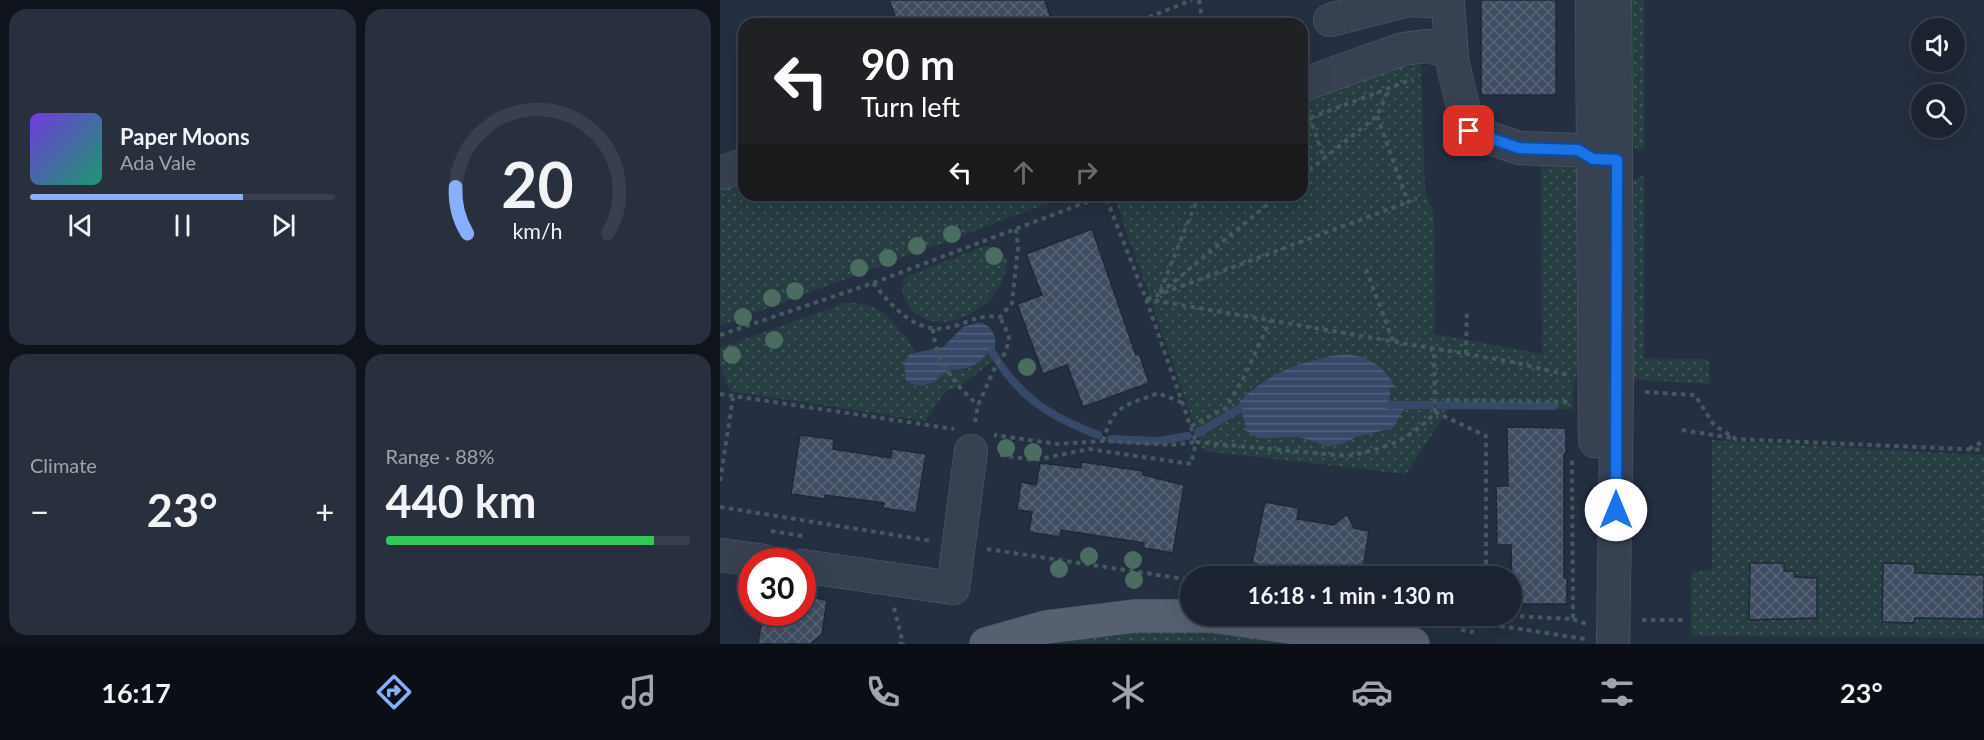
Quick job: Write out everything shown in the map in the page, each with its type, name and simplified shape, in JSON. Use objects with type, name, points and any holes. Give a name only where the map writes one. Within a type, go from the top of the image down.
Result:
[{"type":"main road","points":[[986,644],[1046,627],[1135,616],[1210,616],[1413,644]]},
{"type":"street","points":[[1330,20],[1409,0],[1448,2],[1452,56],[1469,131],[1519,148],[1578,150],[1605,159]]},
{"type":"street","points":[[1592,0],[1605,159]]},
{"type":"street","points":[[1602,639],[1612,582],[1596,553],[1605,159],[1615,0]]},
{"type":"street","points":[[1308,95],[1403,49],[1426,46],[1452,56]]},
{"type":"street","points":[[720,173],[738,167]]},
{"type":"street","points":[[816,568],[953,588],[973,437]]},
{"type":"street","points":[[720,555],[738,557]]},
{"type":"path","points":[[1147,18],[1192,0]]},
{"type":"path","points":[[1199,0],[1202,18]]},
{"type":"path","points":[[1310,118],[1388,90],[1452,56]]},
{"type":"path","points":[[1308,171],[1377,116],[1388,90]]},
{"type":"path","points":[[1308,111],[1324,158]]},
{"type":"path","points":[[1377,116],[1408,202]]},
{"type":"path","points":[[1146,299],[1417,198]]},
{"type":"path","points":[[720,335],[873,283],[1089,201]]},
{"type":"path","points":[[973,437],[1035,460],[1089,449],[1191,464],[1196,442],[1191,426],[1146,299],[1107,201]]},
{"type":"path","points":[[1160,294],[1197,201]]},
{"type":"path","points":[[1160,294],[1272,201]]},
{"type":"path","points":[[1000,318],[1012,303],[1018,247],[1016,228]]},
{"type":"path","points":[[1366,269],[1394,341]]},
{"type":"path","points":[[873,283],[900,315],[933,329],[957,325],[982,315],[1000,318]]},
{"type":"path","points":[[1146,299],[1513,362]]},
{"type":"path","points":[[1466,354],[1467,309]]},
{"type":"path","points":[[973,437],[978,405],[996,365],[1002,361],[1009,336],[1000,318]]},
{"type":"path","points":[[1191,426],[1226,408],[1245,375],[1270,320]]},
{"type":"path","points":[[933,329],[936,350],[957,386],[978,405]]},
{"type":"path","points":[[720,394],[973,437],[1058,444],[1103,441],[1172,445],[1196,442],[1346,456],[1395,443],[1423,426],[1435,412],[1434,349]]},
{"type":"path","points":[[1640,392],[1695,395],[1714,425],[1736,439]]},
{"type":"path","points":[[1103,441],[1109,420],[1116,410],[1158,393],[1183,403]]},
{"type":"path","points":[[720,481],[732,397]]},
{"type":"path","points":[[1446,400],[1570,402]]},
{"type":"path","points":[[1435,412],[1486,436],[1486,566]]},
{"type":"path","points":[[1682,430],[1736,439],[1984,450]]},
{"type":"path","points":[[1968,450],[1984,441]]},
{"type":"path","points":[[896,613],[903,643],[898,644]]},
{"type":"path","points":[[1639,620],[1686,620]]},
{"type":"path","points":[[1461,630],[1472,632],[1473,626]]},
{"type":"path","points":[[1502,626],[1586,639],[1602,639]]},
{"type":"green space","points":[[1628,0],[1644,0],[1644,150],[1636,149],[1627,135]]},
{"type":"green space","points":[[1421,60],[1425,193],[1434,215],[1435,334],[1542,354],[1541,166],[1579,163],[1579,361],[1573,390],[1574,409],[1449,409],[1406,474],[1203,451],[1116,201],[1308,201],[1308,100]]},
{"type":"green space","points":[[1644,175],[1644,358],[1709,359],[1710,384],[1627,379],[1628,183]]},
{"type":"green space","points":[[738,176],[738,201],[1055,201],[720,326],[720,183]]},
{"type":"green space","points":[[984,246],[999,250],[1008,262],[998,289],[985,304],[964,317],[940,322],[918,316],[909,307],[903,293],[905,277]]},
{"type":"green space","points":[[847,302],[868,305],[884,314],[901,331],[915,351],[909,354],[943,375],[948,370],[967,370],[988,352],[993,360],[965,383],[945,392],[925,421],[730,391],[720,366],[720,348]]},
{"type":"green space","points":[[1712,440],[1984,455],[1984,638],[1691,636],[1691,571],[1712,570]]},
{"type":"green space","points":[[1104,631],[1210,632],[1307,644],[1165,642],[1025,644]]},
{"type":"water","points":[[979,322],[988,326],[993,333],[994,351],[988,352],[971,367],[948,370],[928,384],[912,384],[906,380],[904,364],[909,354],[943,347],[963,327]]},
{"type":"water","points":[[1345,354],[1375,363],[1391,380],[1395,387],[1390,388],[1389,408],[1405,408],[1393,428],[1356,437],[1343,444],[1326,446],[1299,437],[1259,438],[1247,432],[1239,402],[1250,392],[1288,369],[1315,360]]},
{"type":"building","points":[[889,0],[1045,0],[1051,18],[896,18]]},
{"type":"building","points":[[1481,0],[1556,0],[1556,95],[1481,95]]},
{"type":"building","points":[[1092,229],[1136,355],[1139,353],[1149,383],[1083,407],[1067,365],[1043,374],[1017,304],[1042,295],[1026,254]]},
{"type":"building","points":[[1507,427],[1566,428],[1564,578],[1567,578],[1567,604],[1522,604],[1522,566],[1511,566],[1511,545],[1497,545],[1496,486],[1508,486]]},
{"type":"building","points":[[800,435],[834,439],[833,449],[891,458],[892,449],[926,454],[916,513],[883,508],[884,503],[825,495],[825,499],[791,494]]},
{"type":"building","points":[[1082,462],[1143,471],[1143,475],[1184,485],[1173,553],[1144,548],[1144,543],[1061,530],[1060,537],[1029,532],[1032,512],[1017,510],[1021,482],[1036,485],[1040,463],[1081,468]]},
{"type":"building","points":[[1265,502],[1299,508],[1297,519],[1334,525],[1347,514],[1354,528],[1369,531],[1363,566],[1268,566],[1252,563]]},
{"type":"building","points":[[1750,563],[1784,563],[1784,571],[1794,571],[1795,577],[1817,578],[1817,618],[1749,620]]},
{"type":"building","points":[[1883,563],[1915,564],[1915,573],[1984,575],[1984,619],[1915,618],[1914,623],[1882,622]]},
{"type":"building","points":[[816,598],[827,600],[822,634],[810,644],[758,644],[761,626],[816,626]]},
{"type":"waterway","points":[[992,352],[1013,382],[1037,404],[1050,413],[1098,435]]},
{"type":"waterway","points":[[1389,405],[1431,405]]},
{"type":"waterway","points":[[1440,405],[1554,406]]},
{"type":"waterway","points":[[1198,433],[1239,409]]},
{"type":"waterway","points":[[1111,439],[1158,441],[1188,436]]},
{"type":"route","points":[[1469,131],[1519,148],[1578,150],[1593,159],[1617,160],[1616,510]]}]
